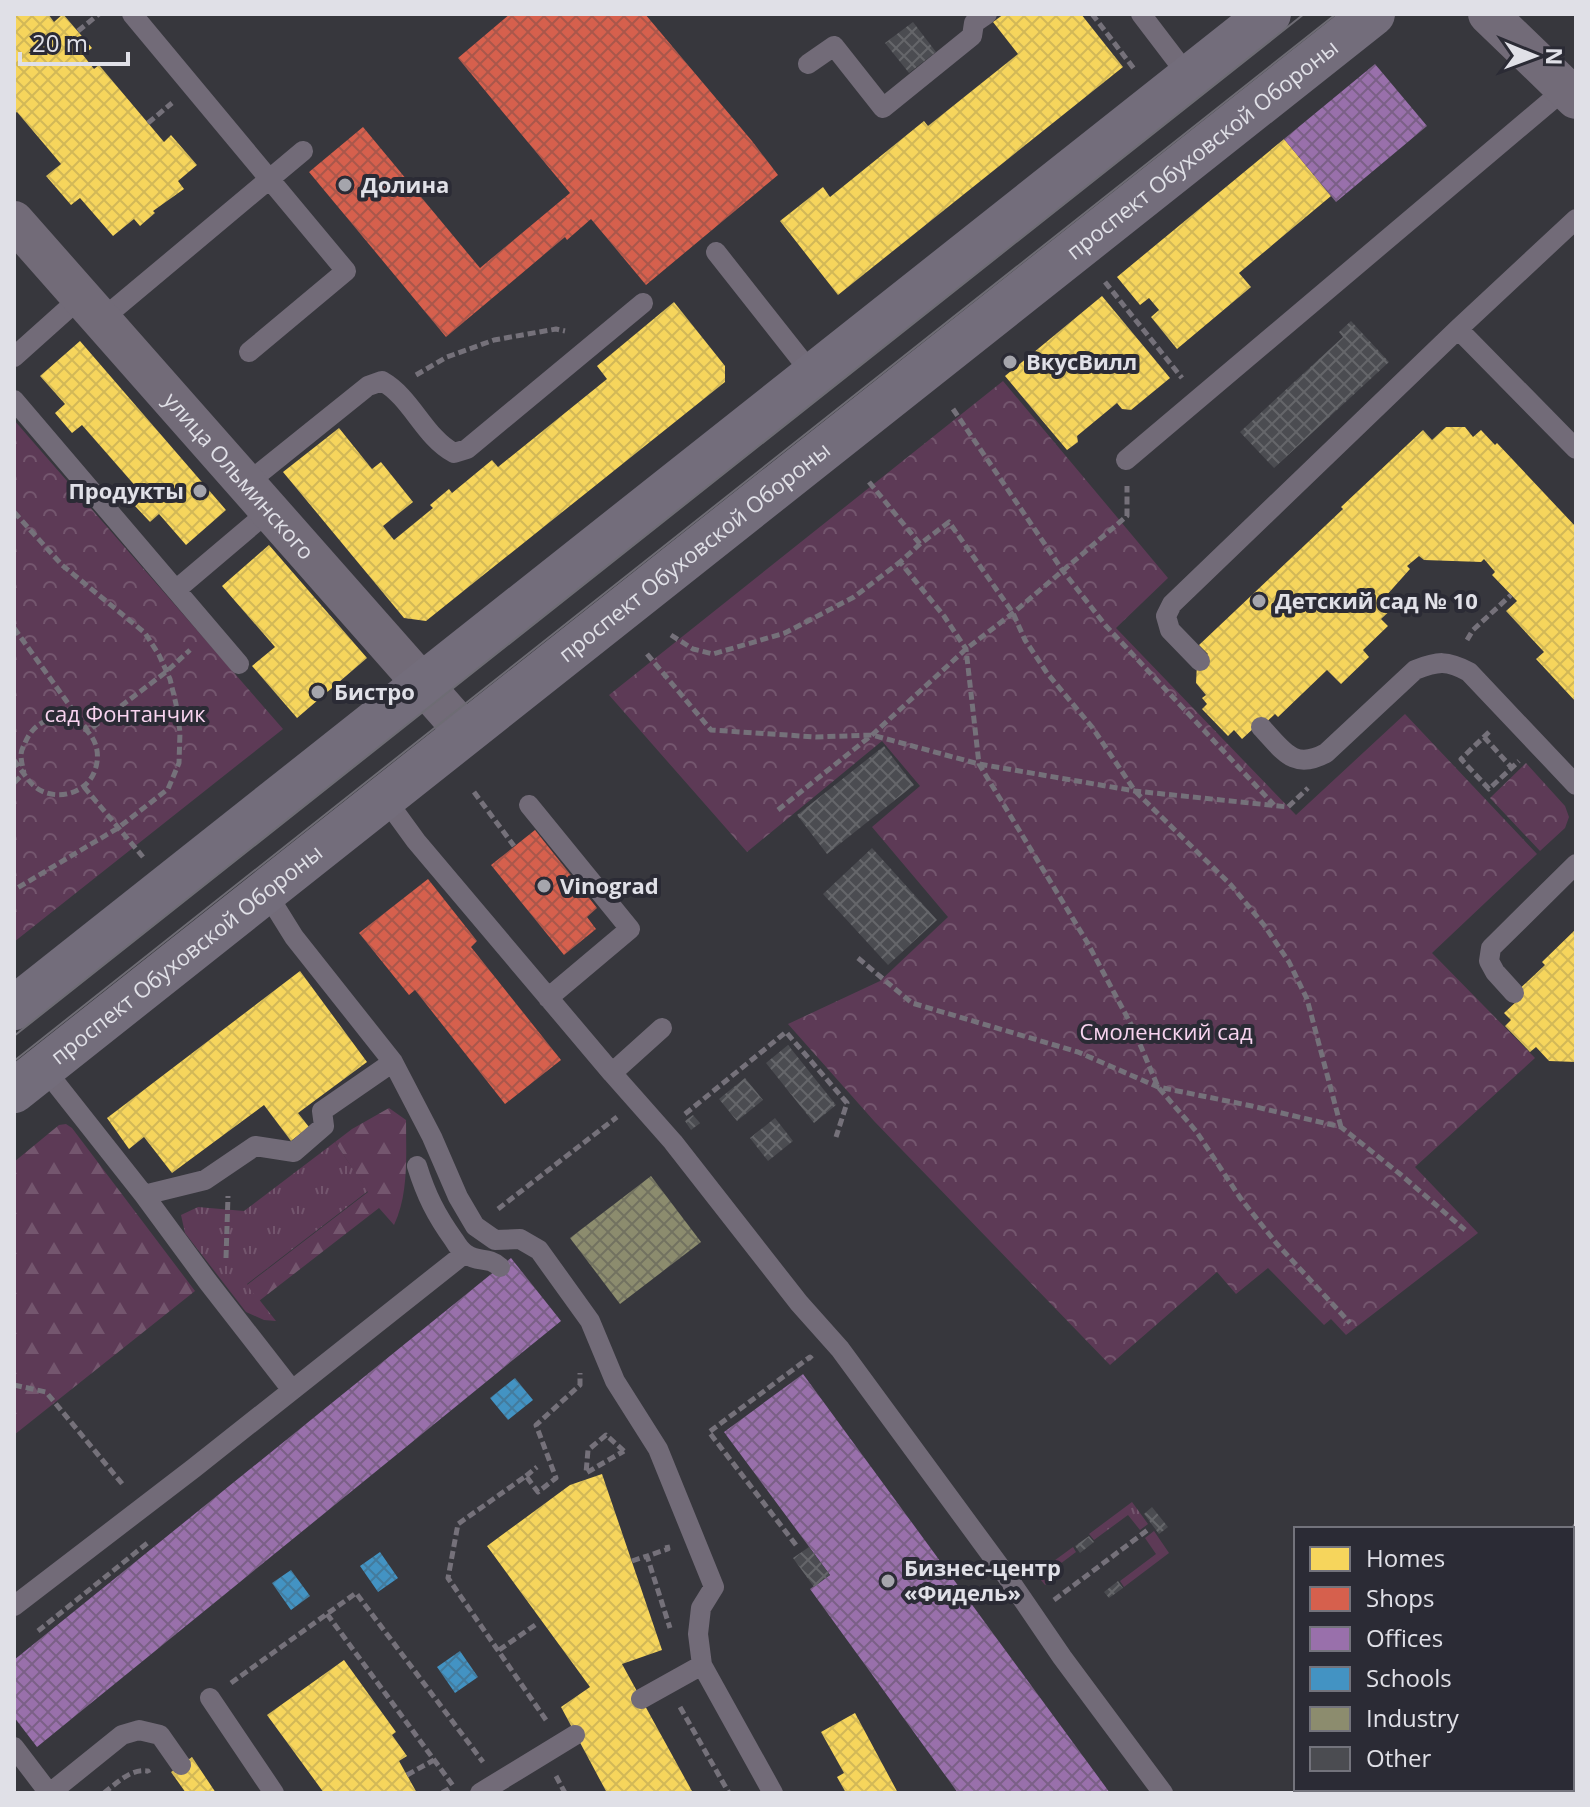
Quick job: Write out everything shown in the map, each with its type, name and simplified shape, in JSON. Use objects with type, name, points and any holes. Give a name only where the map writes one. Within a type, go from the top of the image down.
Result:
[{"type":"main road","points":[[14,1008],[1269,14]]},
{"type":"main road","name":"проспект Обуховской Обороны","points":[[28,1079],[1373,14]]},
{"type":"street","points":[[1488,14],[1571,94]]},
{"type":"street","name":"улица Ольминского","points":[[14,221],[465,732]]},
{"type":"lane","points":[[132,14],[346,271],[249,352]]},
{"type":"lane","points":[[808,64],[834,46],[883,108],[972,36],[974,23],[987,14]]},
{"type":"lane","points":[[1141,14],[1189,77]]},
{"type":"lane","points":[[1126,460],[1571,94]]},
{"type":"lane","points":[[14,357],[91,309],[269,180],[303,151]]},
{"type":"lane","points":[[1200,661],[1170,630],[1166,616],[1172,604],[1576,219]]},
{"type":"lane","points":[[716,252],[813,375]]},
{"type":"lane","points":[[177,589],[258,498],[368,386],[382,381],[394,388],[442,446],[454,453],[467,449],[643,303]]},
{"type":"lane","points":[[1458,329],[1576,449]]},
{"type":"lane","points":[[14,400],[239,664]]},
{"type":"lane","points":[[1261,727],[1287,754],[1300,761],[1314,760],[1326,753],[1415,670],[1433,663],[1452,663],[1469,672],[1576,785]]},
{"type":"lane","points":[[384,797],[416,841],[663,1132],[799,1303],[840,1349],[1163,1793]]},
{"type":"lane","points":[[529,805],[630,929],[548,998]]},
{"type":"lane","points":[[1514,993],[1489,961],[1491,948],[1576,864]]},
{"type":"lane","points":[[266,892],[294,937],[393,1062],[475,1226],[495,1240],[520,1239],[539,1250],[590,1321],[615,1381],[658,1449],[714,1587],[701,1608],[698,1634],[702,1665],[773,1793]]},
{"type":"lane","points":[[612,1073],[662,1028]]},
{"type":"lane","points":[[144,1195],[205,1180],[255,1146],[294,1152],[324,1126],[322,1111],[393,1062]]},
{"type":"lane","points":[[28,1079],[144,1195],[292,1390]]},
{"type":"lane","points":[[417,1166],[435,1213],[464,1254],[477,1260],[487,1259],[500,1267]]},
{"type":"lane","points":[[14,1606],[464,1254]]},
{"type":"lane","points":[[641,1699],[702,1665]]},
{"type":"lane","points":[[210,1698],[274,1793]]},
{"type":"lane","points":[[14,1747],[50,1793],[122,1735],[139,1730],[160,1735],[181,1765]]},
{"type":"lane","points":[[485,1790],[568,1739]]},
{"type":"path","points":[[78,31],[99,14]]},
{"type":"path","points":[[1092,14],[1138,73]]},
{"type":"path","points":[[148,123],[179,97]]},
{"type":"path","points":[[1105,282],[1199,400]]},
{"type":"path","points":[[447,357],[494,340],[556,329],[566,331],[584,352]]},
{"type":"path","points":[[953,409],[1063,571],[1106,626],[1274,805]]},
{"type":"path","points":[[778,810],[872,735],[966,649],[1127,516],[1126,460]]},
{"type":"path","points":[[869,482],[920,544]]},
{"type":"path","points":[[14,512],[62,565],[145,633],[170,679],[180,732],[179,763],[168,789],[118,828],[14,890]]},
{"type":"path","points":[[671,635],[693,649],[713,654],[785,633],[854,597],[949,522],[1013,613],[1025,640],[1047,673],[1092,727],[1135,791],[1231,885],[1289,962],[1307,999],[1341,1127]]},
{"type":"path","points":[[900,562],[944,616],[966,649],[979,764],[1087,942],[1134,1030],[1158,1087],[1196,1131],[1241,1199],[1268,1233],[1350,1323]]},
{"type":"path","points":[[1452,663],[1473,630],[1511,595]]},
{"type":"path","points":[[14,628],[88,731],[97,748],[98,762],[93,777],[84,787],[67,795],[48,794],[34,786],[14,760]]},
{"type":"path","points":[[88,731],[166,672],[211,630]]},
{"type":"path","points":[[647,654],[711,730],[816,737],[872,735],[979,764],[1135,791],[1288,807],[1311,785],[1314,760]]},
{"type":"path","points":[[1509,714],[1461,759],[1470,769],[1489,789],[1537,744]]},
{"type":"path","points":[[24,773],[21,753],[29,733],[40,723],[58,718],[75,722],[88,731]]},
{"type":"path","points":[[1484,737],[1512,768]]},
{"type":"path","points":[[14,783],[24,773]]},
{"type":"path","points":[[84,787],[145,859]]},
{"type":"path","points":[[474,792],[514,846]]},
{"type":"path","points":[[858,958],[912,1003],[1078,1052],[1158,1087],[1341,1127],[1465,1230]]},
{"type":"path","points":[[663,1132],[786,1032],[847,1103],[836,1137]]},
{"type":"path","points":[[458,1197],[468,1189],[493,1213],[637,1102]]},
{"type":"path","points":[[220,1298],[226,1273],[229,1165]]},
{"type":"path","points":[[796,1545],[709,1432],[810,1357],[819,1369]]},
{"type":"path","points":[[526,1476],[538,1492],[556,1478],[536,1425],[580,1385],[580,1371]]},
{"type":"path","points":[[14,1385],[46,1392],[142,1508]]},
{"type":"path","points":[[624,1451],[586,1473],[588,1450],[606,1435],[624,1451],[634,1461]]},
{"type":"path","points":[[537,1467],[458,1524],[448,1578],[568,1739]]},
{"type":"path","points":[[1034,1615],[1149,1529]]},
{"type":"path","points":[[38,1631],[150,1541]]},
{"type":"path","points":[[632,1561],[647,1556]]},
{"type":"path","points":[[210,1698],[356,1593],[485,1790]]},
{"type":"path","points":[[327,1614],[458,1793]]},
{"type":"path","points":[[499,1650],[538,1623]]},
{"type":"path","points":[[407,1775],[434,1760]]},
{"type":"path","points":[[104,1793],[133,1771],[141,1769],[148,1771],[156,1782]]},
{"type":"green space","name":"Смоленский сад","points":[[1003,381],[1168,578],[1116,628],[1296,815],[1405,714],[1537,854],[1432,953],[1535,1058],[1415,1167],[1478,1233],[1346,1335],[1331,1319],[1324,1325],[1268,1268],[1236,1294],[1217,1272],[1110,1365],[874,1121],[788,1024],[880,981],[948,917],[872,827],[920,786],[882,741],[747,852],[609,695]]},
{"type":"green space","name":"сад Фонтанчик","points":[[14,420],[283,729],[14,942]]},
{"type":"green space","points":[[1526,763],[1565,806],[1569,817],[1565,828],[1540,851],[1490,798]]},
{"type":"green space","points":[[389,1108],[406,1120],[404,1187],[394,1225],[379,1208],[259,1301],[247,1285],[368,1192],[335,1142]]},
{"type":"green space","points":[[66,1124],[195,1291],[14,1435],[14,1162],[59,1125]]},
{"type":"green space","points":[[335,1142],[368,1191],[247,1284],[276,1321],[264,1320],[246,1312],[185,1233],[181,1215],[198,1207],[244,1211]]},
{"type":"green space","points":[[1132,1502],[1148,1524],[1140,1530],[1128,1515],[1094,1540],[1089,1534]]},
{"type":"green space","points":[[1154,1531],[1169,1553],[1124,1587],[1120,1581],[1156,1554],[1145,1538]]},
{"type":"green space","points":[[1073,1547],[1076,1552],[1048,1573],[1052,1580],[1045,1585],[1036,1574]]},
{"type":"water","points":[[1576,1751],[1576,1793],[1541,1793],[1574,1791]]},
{"type":"building: Homes","points":[[14,14],[48,14],[54,22],[63,14],[92,48],[83,55],[94,69],[99,65],[164,142],[171,135],[197,165],[178,181],[184,189],[153,211],[155,213],[140,226],[134,219],[113,236],[80,198],[71,205],[46,176],[61,164],[17,112],[14,114]]},
{"type":"building: Homes","points":[[1004,14],[1081,14],[1123,67],[838,295],[780,221],[823,187],[830,197],[924,121],[928,126],[1018,54],[993,22]]},
{"type":"building: Homes","points":[[1284,139],[1331,196],[1239,273],[1251,287],[1177,349],[1151,317],[1159,310],[1149,298],[1140,305],[1117,277]]},
{"type":"building: Homes","points":[[1102,296],[1170,378],[1131,410],[1122,409],[1117,403],[1077,436],[1078,442],[1067,450],[1005,376]]},
{"type":"building: Homes","points":[[674,302],[725,366],[725,382],[426,621],[404,618],[283,472],[339,428],[372,469],[381,462],[413,502],[383,526],[394,540],[433,508],[430,505],[449,489],[452,493],[492,460],[498,467],[607,379],[597,366]]},
{"type":"building: Homes","points":[[80,341],[226,510],[186,545],[159,514],[150,522],[135,506],[145,497],[82,425],[72,433],[55,413],[65,404],[40,376]]},
{"type":"building: Homes","points":[[1446,427],[1465,427],[1473,437],[1481,430],[1576,527],[1576,702],[1536,659],[1544,652],[1506,611],[1517,601],[1492,575],[1495,572],[1484,559],[1481,562],[1424,560],[1419,556],[1407,566],[1410,569],[1385,597],[1394,607],[1381,619],[1388,626],[1363,650],[1369,657],[1341,684],[1327,670],[1278,717],[1275,714],[1258,730],[1255,727],[1242,739],[1234,730],[1228,736],[1202,709],[1207,704],[1202,698],[1206,695],[1196,683],[1197,664],[1208,654],[1199,645],[1423,430],[1432,440]]},
{"type":"building: Homes","points":[[269,545],[367,658],[297,718],[252,666],[275,647],[222,586]]},
{"type":"building: Homes","points":[[1576,929],[1576,1062],[1549,1061],[1536,1047],[1530,1052],[1505,1026],[1511,1020],[1504,1013],[1517,1001],[1512,996],[1545,965],[1542,962]]},
{"type":"building: Homes","points":[[300,971],[367,1062],[298,1113],[309,1127],[291,1141],[264,1105],[172,1173],[144,1137],[129,1149],[107,1118]]},
{"type":"building: Homes","points":[[602,1474],[662,1650],[622,1664],[693,1793],[607,1793],[561,1707],[590,1687],[487,1546],[570,1485]]},
{"type":"building: Homes","points":[[344,1660],[396,1732],[392,1735],[407,1756],[399,1761],[417,1793],[324,1793],[267,1715]]},
{"type":"building: Homes","points":[[855,1713],[898,1793],[846,1793],[837,1777],[844,1773],[821,1732]]},
{"type":"building: Homes","points":[[192,1757],[216,1793],[186,1793],[171,1772]]},
{"type":"building: Shops","points":[[510,14],[645,14],[778,175],[646,285],[591,219],[567,240],[565,237],[446,337],[309,172],[363,127],[480,268],[570,193],[458,58]]},
{"type":"building: Shops","name":"Vinograd","points":[[535,830],[597,908],[587,917],[596,929],[564,955],[491,865]]},
{"type":"building: Shops","points":[[428,879],[477,941],[471,947],[561,1060],[505,1104],[415,990],[409,995],[359,933]]},
{"type":"building: Offices","points":[[1375,64],[1427,126],[1336,202],[1284,139]]},
{"type":"building: Offices","points":[[511,1258],[561,1321],[37,1747],[14,1717],[14,1660]]},
{"type":"building: Offices","name":"Бизнес-центр «Фидель»","points":[[803,1374],[1110,1793],[958,1793],[810,1589],[830,1575],[724,1432]]},
{"type":"building: Schools","points":[[515,1378],[533,1400],[508,1420],[490,1398]]},
{"type":"building: Schools","points":[[380,1552],[398,1578],[378,1592],[360,1566]]},
{"type":"building: Schools","points":[[291,1570],[310,1596],[291,1610],[272,1583]]},
{"type":"building: Schools","points":[[460,1651],[478,1677],[455,1693],[437,1667]]},
{"type":"building: Industry","points":[[651,1176],[701,1242],[620,1304],[570,1238]]},
{"type":"building: Other","points":[[913,22],[936,52],[909,73],[885,43]]},
{"type":"building: Other","points":[[1351,321],[1389,362],[1274,468],[1240,432],[1343,337],[1339,332]]},
{"type":"building: Other","points":[[884,746],[914,785],[827,854],[797,815]]},
{"type":"building: Other","points":[[872,848],[937,920],[888,965],[823,894]]},
{"type":"building: Other","points":[[788,1045],[836,1105],[814,1123],[766,1063]]},
{"type":"building: Other","points":[[745,1078],[763,1100],[737,1121],[719,1099]]},
{"type":"building: Other","points":[[693,1115],[700,1123],[691,1130],[685,1121]]},
{"type":"building: Other","points":[[775,1118],[793,1141],[768,1161],[750,1138]]},
{"type":"building: Other","points":[[1152,1507],[1168,1527],[1159,1534],[1144,1514]]},
{"type":"building: Other","points":[[1089,1536],[1094,1542],[1080,1553],[1075,1546]]},
{"type":"building: Other","points":[[809,1547],[830,1575],[814,1587],[793,1558]]},
{"type":"building: Other","points":[[1118,1581],[1123,1588],[1109,1598],[1104,1592]]},
{"type":"tram line","points":[[14,1036],[1304,14]]},
{"type":"tram line","points":[[14,1061],[1336,14]]},
{"type":"place","name":"Долина","points":[[345,185]]},
{"type":"place","name":"ВкусВилл","points":[[1010,362]]},
{"type":"place","name":"Продукты","points":[[200,491]]},
{"type":"place","name":"Детский сад № 10","points":[[1259,601]]},
{"type":"place","name":"Бистро","points":[[318,692]]},
{"type":"place","name":"Vinograd","points":[[544,886]]},
{"type":"place","name":"Бизнес-центр «Фидель»","points":[[888,1581]]}]
